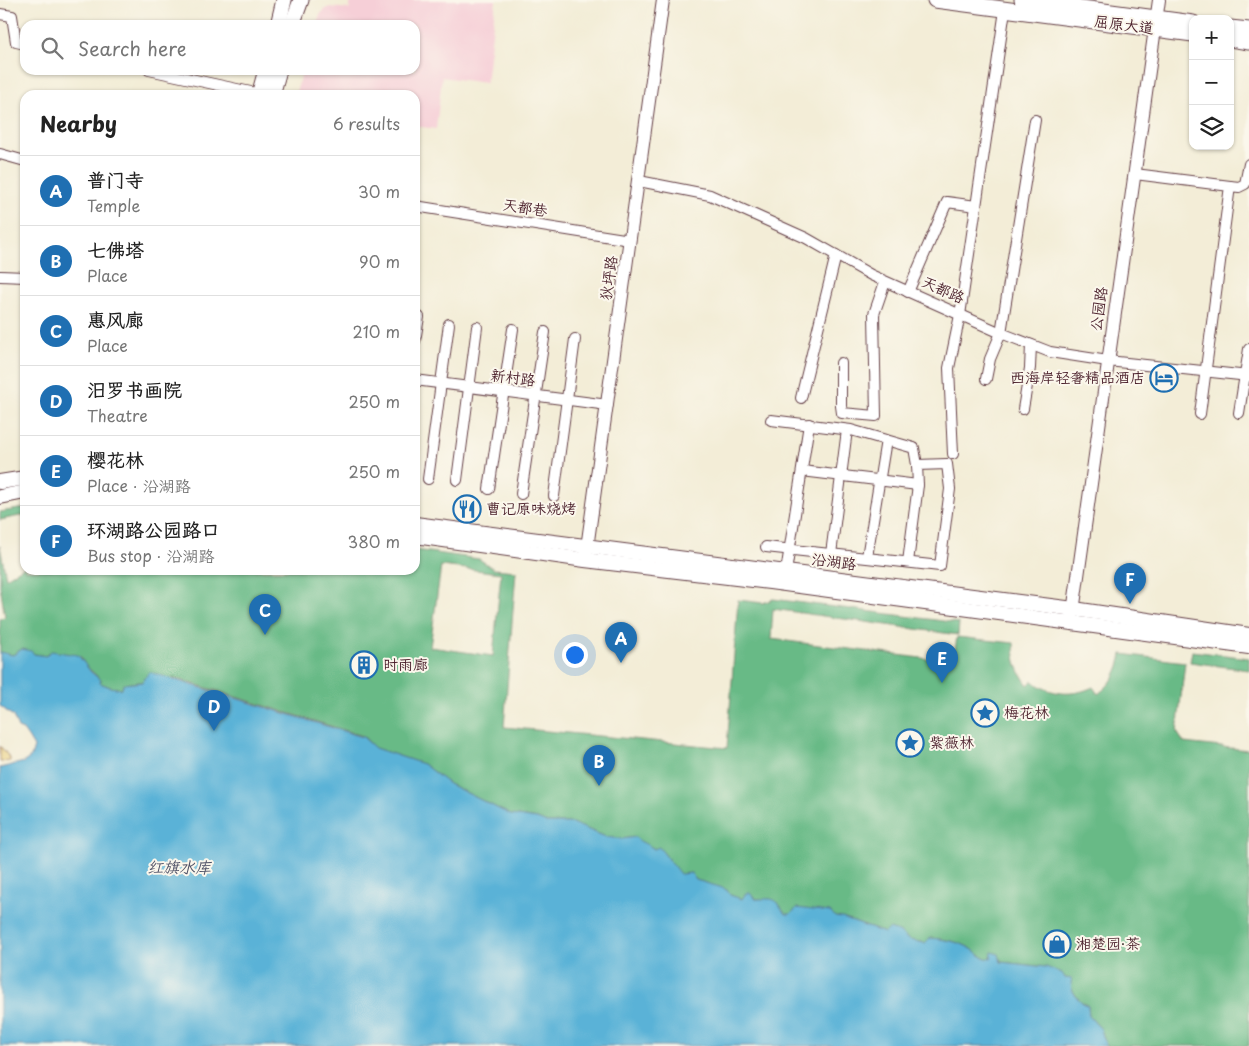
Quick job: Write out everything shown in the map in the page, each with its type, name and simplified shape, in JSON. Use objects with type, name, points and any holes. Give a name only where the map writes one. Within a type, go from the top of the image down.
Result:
[{"type":"main road","points":[[279,20],[284,0]]},
{"type":"main road","points":[[294,20],[301,0]]},
{"type":"main road","name":"屈原大道","points":[[935,0],[1005,10],[1156,23],[1189,22]]},
{"type":"main road","name":"屈原大道","points":[[1022,0],[1156,23],[1189,33]]},
{"type":"main road","points":[[1234,28],[1249,30]]},
{"type":"main road","points":[[1234,40],[1249,42]]},
{"type":"main road","points":[[264,90],[266,75]]},
{"type":"main road","points":[[267,90],[276,75]]},
{"type":"main road","points":[[0,482],[20,479]]},
{"type":"main road","points":[[0,497],[20,493]]},
{"type":"main road","name":"沿湖路","points":[[420,525],[780,583],[1249,647]]},
{"type":"main road","name":"沿湖路","points":[[420,536],[786,572],[1074,609],[1249,635]]},
{"type":"street","name":"狄坪路","points":[[586,553],[663,0]]},
{"type":"street","name":"公园路","points":[[1072,624],[1159,0]]},
{"type":"street","points":[[953,454],[949,368],[960,315],[1005,10]]},
{"type":"street","points":[[0,14],[12,16],[16,42],[20,43]]},
{"type":"street","points":[[172,75],[241,90]]},
{"type":"street","points":[[986,379],[990,359],[1001,333],[1035,120]]},
{"type":"street","points":[[0,154],[20,160]]},
{"type":"street","points":[[1135,174],[1239,187],[1245,184],[1249,164]]},
{"type":"street","name":"天都路","points":[[639,181],[710,196],[806,238],[871,276],[1001,333],[1050,352],[1108,361],[1247,376]]},
{"type":"street","points":[[1200,414],[1230,186]]},
{"type":"street","points":[[908,292],[948,202],[976,206]]},
{"type":"street","name":"天都巷","points":[[420,207],[630,240]]},
{"type":"street","points":[[802,398],[836,255]]},
{"type":"street","points":[[0,276],[20,277]]},
{"type":"street","points":[[841,363],[842,413],[876,416],[874,314],[885,282]]},
{"type":"street","points":[[428,479],[449,324]]},
{"type":"street","points":[[457,480],[477,327]]},
{"type":"street","points":[[489,489],[502,392],[513,329]]},
{"type":"street","points":[[521,494],[545,332]]},
{"type":"street","points":[[554,496],[574,339]]},
{"type":"street","points":[[1023,409],[1030,368],[1031,345]]},
{"type":"street","points":[[1239,413],[1247,376],[1249,349]]},
{"type":"street","name":"新村路","points":[[420,381],[608,405]]},
{"type":"street","points":[[771,420],[847,430],[914,448],[918,485],[908,562]]},
{"type":"street","points":[[786,572],[809,424]]},
{"type":"street","points":[[831,554],[847,430]]},
{"type":"street","points":[[868,557],[886,440]]},
{"type":"street","points":[[766,547],[940,566],[950,488],[947,464],[917,465]]},
{"type":"street","points":[[802,471],[918,485]]},
{"type":"shaded area","points":[[355,0],[496,0],[486,83],[442,77],[436,129],[420,127],[420,90],[297,90],[301,75],[420,75],[420,20],[318,20],[324,10],[330,7],[350,9],[350,4]]},
{"type":"green space","points":[[20,509],[20,516],[0,520],[0,512]]},
{"type":"green space","points":[[0,546],[6,578],[20,569],[20,575],[420,575],[420,551],[479,559],[494,569],[516,571],[504,727],[727,748],[738,600],[763,603],[773,599],[959,623],[958,635],[773,609],[771,639],[953,662],[957,637],[1014,643],[1017,666],[1028,685],[1032,681],[1054,692],[1077,692],[1093,687],[1098,694],[1114,677],[1122,654],[1185,662],[1177,732],[1184,743],[1249,750],[1249,1046],[1106,1046],[1101,1029],[1089,1016],[1088,1006],[1075,995],[1070,979],[1046,967],[1001,962],[1000,959],[993,956],[991,959],[986,958],[966,946],[948,940],[930,938],[925,943],[909,940],[899,932],[885,933],[842,918],[785,914],[774,903],[751,896],[742,900],[730,895],[727,890],[696,880],[691,873],[680,875],[663,852],[641,843],[635,837],[622,839],[606,837],[572,823],[547,823],[537,819],[511,815],[449,784],[423,764],[375,748],[363,736],[174,678],[123,684],[123,689],[100,683],[101,680],[85,665],[81,657],[48,653],[46,656],[22,649],[13,655],[0,652],[0,618],[5,617],[0,586]],"holes":[[[441,566],[501,573],[493,656],[430,647]]]},
{"type":"green space","points":[[1192,651],[1249,658],[1249,670],[1190,662]]},
{"type":"sand","points":[[0,746],[10,758],[10,761],[0,762]]},
{"type":"water","name":"红旗水库","points":[[22,649],[46,656],[51,651],[78,655],[91,672],[101,680],[100,683],[110,687],[122,689],[123,684],[142,682],[149,672],[363,737],[375,748],[423,764],[449,784],[511,815],[537,819],[547,823],[572,823],[606,837],[622,839],[635,837],[654,849],[659,847],[680,874],[691,873],[696,880],[720,887],[727,890],[730,895],[742,899],[746,893],[750,893],[755,899],[774,900],[785,914],[790,914],[797,908],[830,912],[835,917],[885,933],[889,929],[899,932],[909,940],[925,943],[930,938],[948,940],[966,946],[986,958],[991,959],[992,952],[999,954],[1001,962],[1046,967],[1062,973],[1065,978],[1072,979],[1073,991],[1081,1002],[1088,1006],[1089,1016],[1101,1029],[1106,1046],[0,1046],[0,768],[24,762],[31,757],[34,747],[23,730],[18,728],[13,716],[0,706],[0,652],[13,655]]},
{"type":"place","name":"西海岸轻奢精品酒店","points":[[1164,378]]},
{"type":"place","name":"曹记原味烧烤","points":[[467,509]]},
{"type":"place","name":"环湖路公园路口","points":[[1130,604]]},
{"type":"place","name":"惠风廊","points":[[265,635]]},
{"type":"place","name":"普门寺","points":[[621,663]]},
{"type":"place","name":"时雨廊","points":[[364,665]]},
{"type":"place","name":"樱花林","points":[[942,683]]},
{"type":"place","name":"梅花林","points":[[985,713]]},
{"type":"place","name":"汨罗书画院","points":[[214,731]]},
{"type":"place","name":"紫薇林","points":[[910,743]]},
{"type":"place","name":"七佛塔","points":[[599,786]]},
{"type":"place","name":"湘楚园·茶","points":[[1057,944]]}]
